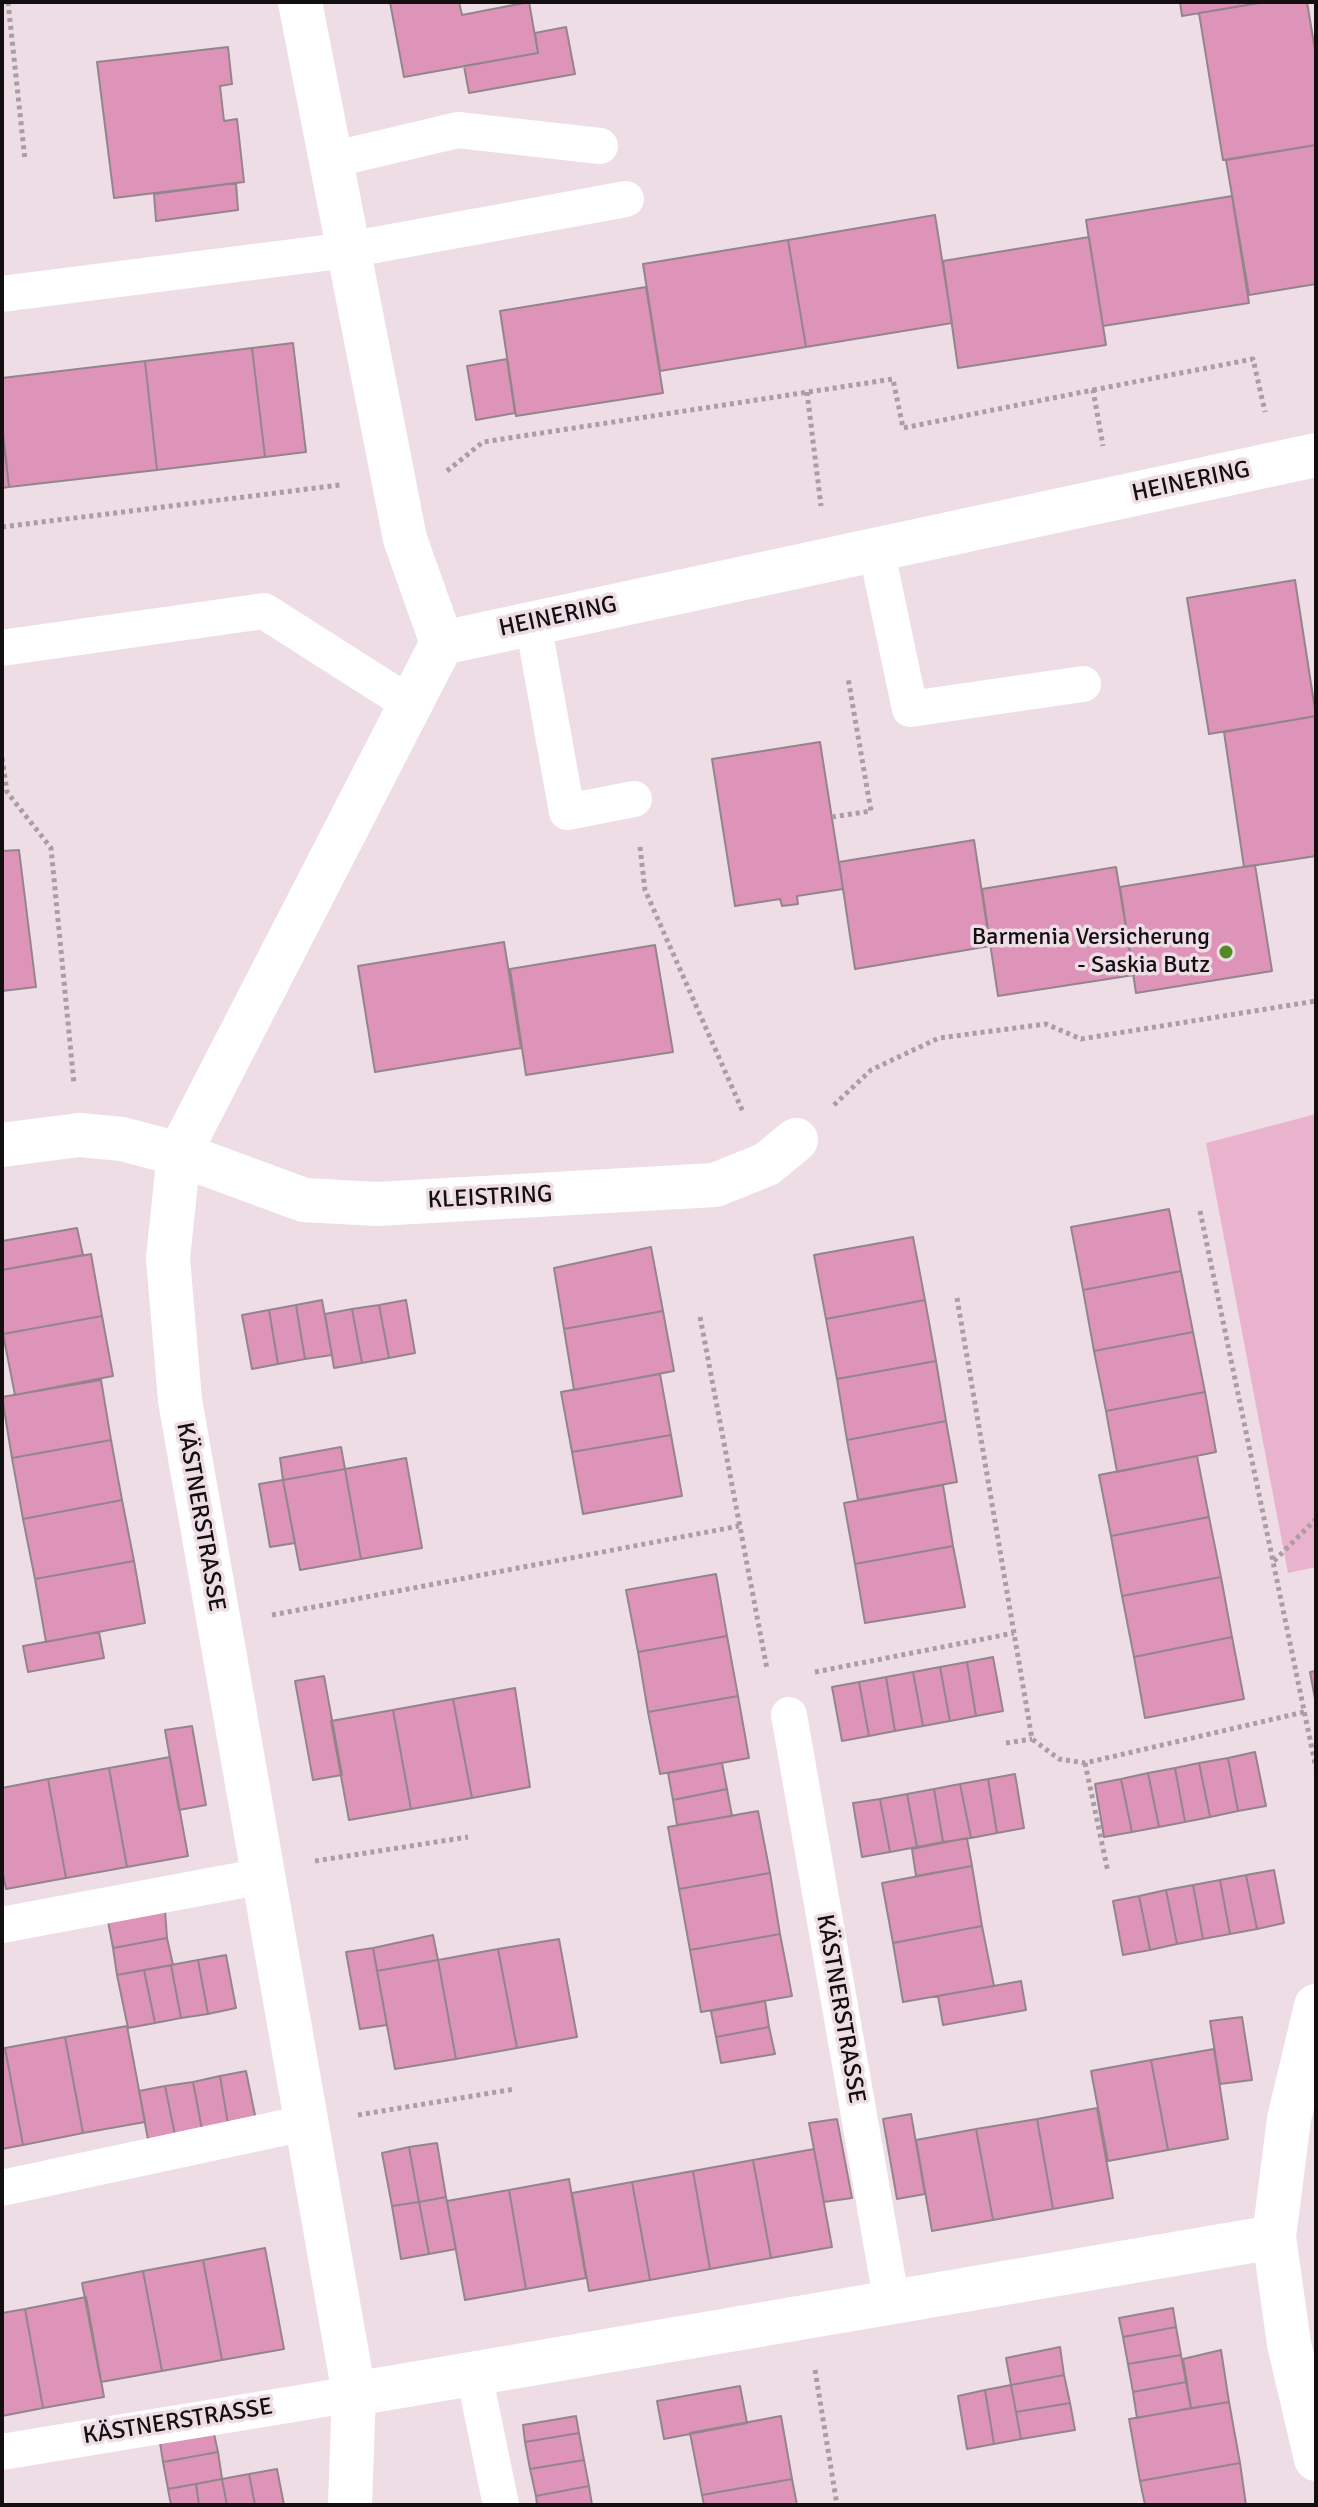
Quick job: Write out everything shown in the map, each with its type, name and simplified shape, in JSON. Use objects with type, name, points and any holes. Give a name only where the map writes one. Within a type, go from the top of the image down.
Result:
[{"type":"street","points":[[179,1154],[442,643],[405,539],[300,2]]},
{"type":"street","name":"HEINERING","points":[[442,643],[1296,460]]},
{"type":"street","name":"KLEISTRING","points":[[2,1145],[79,1135],[122,1139],[179,1154],[304,1200],[377,1204],[715,1185],[782,1152]]},
{"type":"street","name":"KÄSTNERSTRASSE","points":[[179,1154],[168,1258],[180,1400],[354,2394],[350,2505]]},
{"type":"street","points":[[1316,2006],[1289,2119],[1274,2237],[1289,2344],[1316,2459]]},
{"type":"street","name":"KÄSTNERSTRASSE","points":[[354,2394],[1274,2237]]},
{"type":"lane","points":[[331,160],[458,130],[600,146]]},
{"type":"lane","points":[[2,294],[348,250],[626,199]]},
{"type":"lane","points":[[876,549],[910,709],[1083,684]]},
{"type":"lane","points":[[2,648],[264,611],[410,704]]},
{"type":"lane","points":[[533,623],[567,812],[634,799]]},
{"type":"lane","name":"KÄSTNERSTRASSE","points":[[789,1715],[892,2304]]},
{"type":"lane","points":[[2,1925],[263,1873]]},
{"type":"lane","points":[[2,2188],[305,2123]]},
{"type":"lane","points":[[474,2374],[501,2505]]},
{"type":"lane","name":"KÄSTNERSTRASSE","points":[[2,2452],[354,2394]]},
{"type":"path","points":[[8,2],[25,160]]},
{"type":"path","points":[[2,527],[394,488],[426,490],[483,442],[893,379],[903,428],[1253,359],[1296,460]]},
{"type":"path","points":[[1093,390],[1113,498]]},
{"type":"path","points":[[2,758],[7,792],[51,848],[79,1135]]},
{"type":"path","points":[[634,799],[645,890],[782,1152],[871,1070],[939,1038],[1046,1024],[1081,1039],[1316,1001]]},
{"type":"path","points":[[1200,1211],[1316,1768]]},
{"type":"path","points":[[957,1298],[1032,1739],[1059,1759],[1085,1763],[1304,1712]]},
{"type":"path","points":[[700,1317],[769,1681],[789,1715]]},
{"type":"path","points":[[1274,1561],[1316,1519]]},
{"type":"path","points":[[219,1625],[739,1526]]},
{"type":"path","points":[[769,1681],[1014,1633]]},
{"type":"path","points":[[1006,1743],[1032,1739]]},
{"type":"path","points":[[1085,1763],[1108,1872]]},
{"type":"path","points":[[263,1873],[468,1837]]},
{"type":"path","points":[[305,2123],[515,2089]]},
{"type":"path","points":[[806,2318],[837,2505]]},
{"type":"shaded area","points":[[1316,1114],[1316,1567],[1288,1573],[1206,1143]]},
{"type":"building","points":[[390,2],[459,2],[462,15],[529,2],[538,53],[404,77]]},
{"type":"building","points":[[1180,2],[1265,2],[1182,16]]},
{"type":"building","points":[[1265,2],[1307,2],[1316,56],[1316,145],[1223,160],[1199,13]]},
{"type":"building","points":[[566,27],[575,74],[469,93],[464,66],[538,53],[535,33]]},
{"type":"building","points":[[228,47],[232,84],[220,86],[224,121],[237,119],[244,182],[114,198],[97,62]]},
{"type":"building","points":[[1316,145],[1316,284],[1249,295],[1226,160]]},
{"type":"building","points":[[236,183],[238,210],[156,221],[154,194]]},
{"type":"building","points":[[1232,196],[1249,303],[1103,326],[1086,220]]},
{"type":"building","points":[[935,215],[952,323],[806,347],[788,240]]},
{"type":"building","points":[[1089,237],[1106,345],[958,368],[943,261]]},
{"type":"building","points":[[788,240],[806,347],[660,371],[643,264]]},
{"type":"building","points":[[646,287],[663,393],[516,416],[500,311]]},
{"type":"building","points":[[293,343],[306,452],[265,457],[252,348]]},
{"type":"building","points":[[252,348],[265,457],[157,470],[145,361]]},
{"type":"building","points":[[507,359],[515,413],[476,420],[467,366]]},
{"type":"building","points":[[145,361],[157,470],[9,487],[2,429],[2,378]]},
{"type":"building","points":[[2,433],[9,487],[2,488]]},
{"type":"building","points":[[1295,580],[1316,716],[1209,734],[1187,598]]},
{"type":"building","points":[[1316,716],[1316,856],[1244,867],[1224,732]]},
{"type":"building","points":[[820,742],[843,889],[797,896],[798,904],[782,906],[780,899],[735,906],[712,759]]},
{"type":"building","points":[[974,840],[990,946],[855,969],[839,862]]},
{"type":"building","points":[[19,850],[36,987],[2,991],[2,851]]},
{"type":"building","points":[[1255,865],[1272,971],[1136,993],[1120,887]]},
{"type":"building","points":[[1116,867],[1134,975],[998,996],[982,889]]},
{"type":"building","points":[[504,942],[521,1048],[375,1072],[358,966]]},
{"type":"building","points":[[655,945],[673,1052],[526,1075],[510,969]]},
{"type":"building","points":[[1169,1209],[1181,1271],[1083,1290],[1071,1227]]},
{"type":"building","points":[[77,1228],[83,1255],[2,1270],[2,1241]]},
{"type":"building","points":[[913,1237],[925,1300],[826,1319],[814,1255]]},
{"type":"building","points":[[651,1247],[663,1311],[564,1329],[554,1268]]},
{"type":"building","points":[[91,1254],[102,1316],[3,1334],[2,1270]]},
{"type":"building","points":[[1181,1271],[1193,1332],[1094,1351],[1083,1290]]},
{"type":"building","points":[[322,1300],[332,1355],[305,1359],[296,1305]]},
{"type":"building","points":[[406,1300],[415,1353],[389,1358],[379,1305]]},
{"type":"building","points":[[925,1300],[936,1361],[837,1379],[826,1319]]},
{"type":"building","points":[[296,1305],[305,1359],[278,1364],[269,1310]]},
{"type":"building","points":[[379,1305],[389,1358],[362,1363],[352,1309]]},
{"type":"building","points":[[352,1309],[362,1363],[334,1368],[325,1314]]},
{"type":"building","points":[[269,1310],[278,1364],[252,1369],[242,1315]]},
{"type":"building","points":[[663,1311],[674,1371],[574,1390],[564,1329]]},
{"type":"building","points":[[102,1316],[113,1376],[15,1395],[3,1334]]},
{"type":"building","points":[[1193,1332],[1205,1392],[1106,1411],[1094,1351]]},
{"type":"building","points":[[936,1361],[946,1421],[847,1440],[837,1379]]},
{"type":"building","points":[[660,1374],[671,1435],[572,1452],[561,1392]]},
{"type":"building","points":[[101,1380],[111,1440],[12,1458],[2,1397]]},
{"type":"building","points":[[1205,1392],[1216,1452],[1117,1472],[1106,1411]]},
{"type":"building","points":[[946,1421],[957,1482],[858,1500],[847,1440]]},
{"type":"building","points":[[671,1435],[682,1496],[583,1514],[572,1452]]},
{"type":"building","points":[[111,1440],[122,1500],[23,1519],[12,1458]]},
{"type":"building","points":[[341,1447],[345,1469],[283,1480],[280,1458]]},
{"type":"building","points":[[1197,1456],[1209,1517],[1111,1536],[1099,1475]]},
{"type":"building","points":[[406,1458],[422,1548],[361,1559],[345,1469]]},
{"type":"building","points":[[345,1469],[361,1559],[300,1570],[283,1480]]},
{"type":"building","points":[[283,1480],[295,1543],[270,1547],[259,1484]]},
{"type":"building","points":[[943,1485],[953,1546],[855,1564],[844,1503]]},
{"type":"building","points":[[122,1500],[134,1561],[35,1579],[23,1519]]},
{"type":"building","points":[[1209,1517],[1221,1577],[1122,1596],[1111,1536]]},
{"type":"building","points":[[953,1546],[965,1607],[865,1623],[855,1564]]},
{"type":"building","points":[[134,1561],[145,1623],[46,1642],[35,1579]]},
{"type":"building","points":[[716,1574],[727,1636],[638,1652],[626,1590]]},
{"type":"building","points":[[1221,1577],[1232,1637],[1134,1657],[1122,1596]]},
{"type":"building","points":[[99,1632],[104,1658],[28,1672],[23,1646]]},
{"type":"building","points":[[727,1636],[738,1696],[648,1712],[638,1652]]},
{"type":"building","points":[[1232,1637],[1244,1699],[1145,1718],[1134,1657]]},
{"type":"building","points":[[993,1657],[1003,1711],[976,1716],[967,1662]]},
{"type":"building","points":[[967,1662],[976,1716],[950,1721],[940,1667]]},
{"type":"building","points":[[940,1667],[950,1721],[923,1726],[913,1672]]},
{"type":"building","points":[[1316,1671],[1316,1704],[1310,1672]]},
{"type":"building","points":[[913,1672],[923,1726],[895,1731],[886,1677]]},
{"type":"building","points":[[324,1676],[342,1775],[313,1780],[295,1681]]},
{"type":"building","points":[[886,1677],[895,1731],[869,1736],[859,1682]]},
{"type":"building","points":[[859,1682],[869,1736],[842,1741],[832,1687]]},
{"type":"building","points":[[515,1688],[530,1787],[472,1798],[453,1699]]},
{"type":"building","points":[[738,1696],[749,1758],[660,1774],[648,1712]]},
{"type":"building","points":[[453,1699],[472,1798],[411,1809],[393,1710]]},
{"type":"building","points":[[393,1710],[411,1809],[349,1820],[331,1721]]},
{"type":"building","points":[[192,1726],[206,1805],[179,1810],[165,1730]]},
{"type":"building","points":[[1255,1752],[1266,1806],[1238,1811],[1228,1758]]},
{"type":"building","points":[[170,1757],[188,1856],[127,1867],[109,1768]]},
{"type":"building","points":[[1228,1758],[1238,1811],[1210,1817],[1199,1763]]},
{"type":"building","points":[[722,1763],[727,1789],[673,1800],[668,1773]]},
{"type":"building","points":[[1199,1763],[1210,1817],[1185,1822],[1175,1768]]},
{"type":"building","points":[[109,1768],[127,1867],[66,1878],[48,1779]]},
{"type":"building","points":[[1175,1768],[1185,1822],[1159,1827],[1148,1773]]},
{"type":"building","points":[[1148,1773],[1159,1827],[1132,1832],[1121,1779]]},
{"type":"building","points":[[1015,1774],[1024,1828],[997,1833],[988,1779]]},
{"type":"building","points":[[48,1779],[66,1878],[6,1889],[2,1869],[2,1788]]},
{"type":"building","points":[[988,1779],[997,1833],[971,1838],[960,1784]]},
{"type":"building","points":[[1121,1779],[1132,1832],[1104,1837],[1095,1784]]},
{"type":"building","points":[[960,1784],[971,1838],[943,1842],[934,1789]]},
{"type":"building","points":[[727,1789],[732,1816],[677,1825],[673,1800]]},
{"type":"building","points":[[934,1789],[943,1842],[917,1847],[907,1794]]},
{"type":"building","points":[[907,1794],[917,1847],[890,1852],[880,1799]]},
{"type":"building","points":[[880,1799],[890,1852],[862,1857],[853,1803]]},
{"type":"building","points":[[758,1811],[770,1873],[679,1889],[668,1827]]},
{"type":"building","points":[[967,1838],[972,1866],[916,1876],[912,1849]]},
{"type":"building","points":[[972,1866],[982,1926],[893,1943],[882,1883]]},
{"type":"building","points":[[1274,1870],[1284,1923],[1257,1929],[1246,1875]]},
{"type":"building","points":[[770,1873],[780,1934],[690,1950],[679,1889]]},
{"type":"building","points":[[1246,1875],[1257,1929],[1230,1934],[1220,1880]]},
{"type":"building","points":[[1220,1880],[1230,1934],[1203,1939],[1193,1885]]},
{"type":"building","points":[[1193,1885],[1203,1939],[1177,1944],[1166,1890]]},
{"type":"building","points":[[1166,1890],[1177,1944],[1150,1950],[1139,1896]]},
{"type":"building","points":[[1139,1896],[1150,1950],[1123,1955],[1113,1901]]},
{"type":"building","points":[[165,1910],[167,1938],[113,1948],[108,1921]]},
{"type":"building","points":[[982,1926],[994,1986],[903,2002],[893,1943]]},
{"type":"building","points":[[780,1934],[792,1996],[701,2012],[690,1950]]},
{"type":"building","points":[[433,1935],[438,1960],[377,1971],[373,1948]]},
{"type":"building","points":[[167,1938],[173,1965],[117,1975],[113,1948]]},
{"type":"building","points":[[559,1939],[577,2037],[517,2048],[498,1949]]},
{"type":"building","points":[[373,1948],[387,2025],[360,2029],[346,1952]]},
{"type":"building","points":[[498,1949],[517,2048],[456,2059],[438,1960]]},
{"type":"building","points":[[226,1955],[236,2008],[208,2014],[198,1960]]},
{"type":"building","points":[[198,1960],[208,2014],[181,2018],[171,1965]]},
{"type":"building","points":[[438,1960],[456,2059],[395,2069],[377,1971]]},
{"type":"building","points":[[171,1965],[181,2018],[155,2023],[144,1970]]},
{"type":"building","points":[[144,1970],[155,2023],[128,2028],[117,1975]]},
{"type":"building","points":[[1021,1981],[1026,2010],[943,2025],[938,1996]]},
{"type":"building","points":[[765,2001],[769,2027],[716,2037],[711,2011]]},
{"type":"building","points":[[1242,2017],[1252,2080],[1220,2084],[1210,2021]]},
{"type":"building","points":[[127,2026],[145,2122],[83,2133],[65,2037]]},
{"type":"building","points":[[769,2027],[775,2054],[721,2063],[716,2037]]},
{"type":"building","points":[[65,2037],[83,2133],[23,2145],[5,2048]]},
{"type":"building","points":[[2,2048],[5,2048],[23,2145],[2,2149]]},
{"type":"building","points":[[1214,2049],[1228,2139],[1168,2150],[1151,2060]]},
{"type":"building","points":[[1151,2060],[1168,2150],[1108,2161],[1091,2071]]},
{"type":"building","points":[[246,2071],[257,2125],[229,2130],[220,2076]]},
{"type":"building","points":[[220,2076],[229,2130],[203,2135],[193,2082]]},
{"type":"building","points":[[193,2082],[203,2135],[176,2140],[165,2086]]},
{"type":"building","points":[[165,2086],[176,2140],[149,2145],[139,2091]]},
{"type":"building","points":[[1097,2108],[1113,2198],[1053,2209],[1037,2119]]},
{"type":"building","points":[[911,2114],[925,2194],[897,2199],[883,2119]]},
{"type":"building","points":[[837,2119],[852,2198],[824,2202],[809,2123]]},
{"type":"building","points":[[1037,2119],[1053,2209],[993,2220],[976,2129]]},
{"type":"building","points":[[976,2129],[993,2220],[932,2231],[916,2140]]},
{"type":"building","points":[[437,2143],[446,2197],[419,2202],[409,2147]]},
{"type":"building","points":[[409,2147],[419,2202],[392,2206],[382,2153]]},
{"type":"building","points":[[814,2149],[832,2247],[771,2258],[753,2160]]},
{"type":"building","points":[[753,2160],[771,2258],[710,2269],[693,2171]]},
{"type":"building","points":[[693,2171],[710,2269],[650,2280],[632,2182]]},
{"type":"building","points":[[569,2179],[586,2278],[526,2289],[509,2190]]},
{"type":"building","points":[[632,2182],[650,2280],[589,2291],[572,2193]]},
{"type":"building","points":[[509,2190],[526,2289],[465,2300],[447,2201]]},
{"type":"building","points":[[446,2197],[456,2249],[429,2254],[419,2202]]},
{"type":"building","points":[[419,2202],[429,2254],[401,2259],[392,2206]]},
{"type":"building","points":[[265,2248],[284,2349],[222,2360],[203,2260]]},
{"type":"building","points":[[203,2260],[222,2360],[162,2371],[143,2271]]},
{"type":"building","points":[[143,2271],[162,2371],[101,2382],[82,2283]]},
{"type":"building","points":[[86,2297],[104,2397],[43,2408],[25,2309]]},
{"type":"building","points":[[1173,2308],[1176,2327],[1123,2337],[1119,2318]]},
{"type":"building","points":[[25,2309],[43,2408],[2,2416],[2,2313]]},
{"type":"building","points":[[1176,2327],[1181,2355],[1128,2364],[1123,2337]]},
{"type":"building","points":[[1060,2347],[1064,2375],[1011,2385],[1006,2358]]},
{"type":"building","points":[[1221,2350],[1229,2402],[1191,2408],[1183,2359]]},
{"type":"building","points":[[1181,2355],[1186,2382],[1133,2392],[1128,2364]]},
{"type":"building","points":[[1064,2375],[1070,2403],[1016,2412],[1011,2385]]},
{"type":"building","points":[[1186,2382],[1191,2408],[1137,2418],[1133,2392]]},
{"type":"building","points":[[1011,2385],[1021,2439],[994,2444],[985,2390]]},
{"type":"building","points":[[740,2386],[747,2423],[664,2439],[657,2401]]},
{"type":"building","points":[[985,2390],[994,2444],[967,2449],[958,2396]]},
{"type":"building","points":[[1229,2402],[1240,2463],[1140,2481],[1129,2419]]},
{"type":"building","points":[[1070,2403],[1075,2430],[1021,2439],[1016,2412]]},
{"type":"building","points":[[576,2416],[579,2433],[525,2442],[523,2425]]},
{"type":"building","points":[[781,2416],[792,2479],[702,2495],[690,2433]]},
{"type":"building","points":[[212,2425],[218,2452],[163,2462],[159,2436]]},
{"type":"building","points":[[579,2433],[584,2460],[530,2469],[525,2442]]},
{"type":"building","points":[[218,2452],[222,2479],[168,2489],[163,2462]]},
{"type":"building","points":[[584,2460],[589,2486],[536,2496],[530,2469]]},
{"type":"building","points":[[1240,2463],[1246,2505],[1145,2505],[1140,2481]]},
{"type":"building","points":[[277,2469],[284,2505],[255,2505],[249,2474]]},
{"type":"building","points":[[249,2474],[255,2505],[227,2505],[222,2479]]},
{"type":"building","points":[[222,2479],[227,2505],[199,2505],[196,2484]]},
{"type":"building","points":[[792,2479],[797,2505],[704,2505],[702,2495]]},
{"type":"building","points":[[196,2484],[199,2505],[171,2505],[168,2489]]},
{"type":"building","points":[[589,2486],[592,2505],[537,2505],[536,2496]]},
{"type":"place","name":"Barmenia Versicherung - Saskia Butz","points":[[1226,952]]}]
